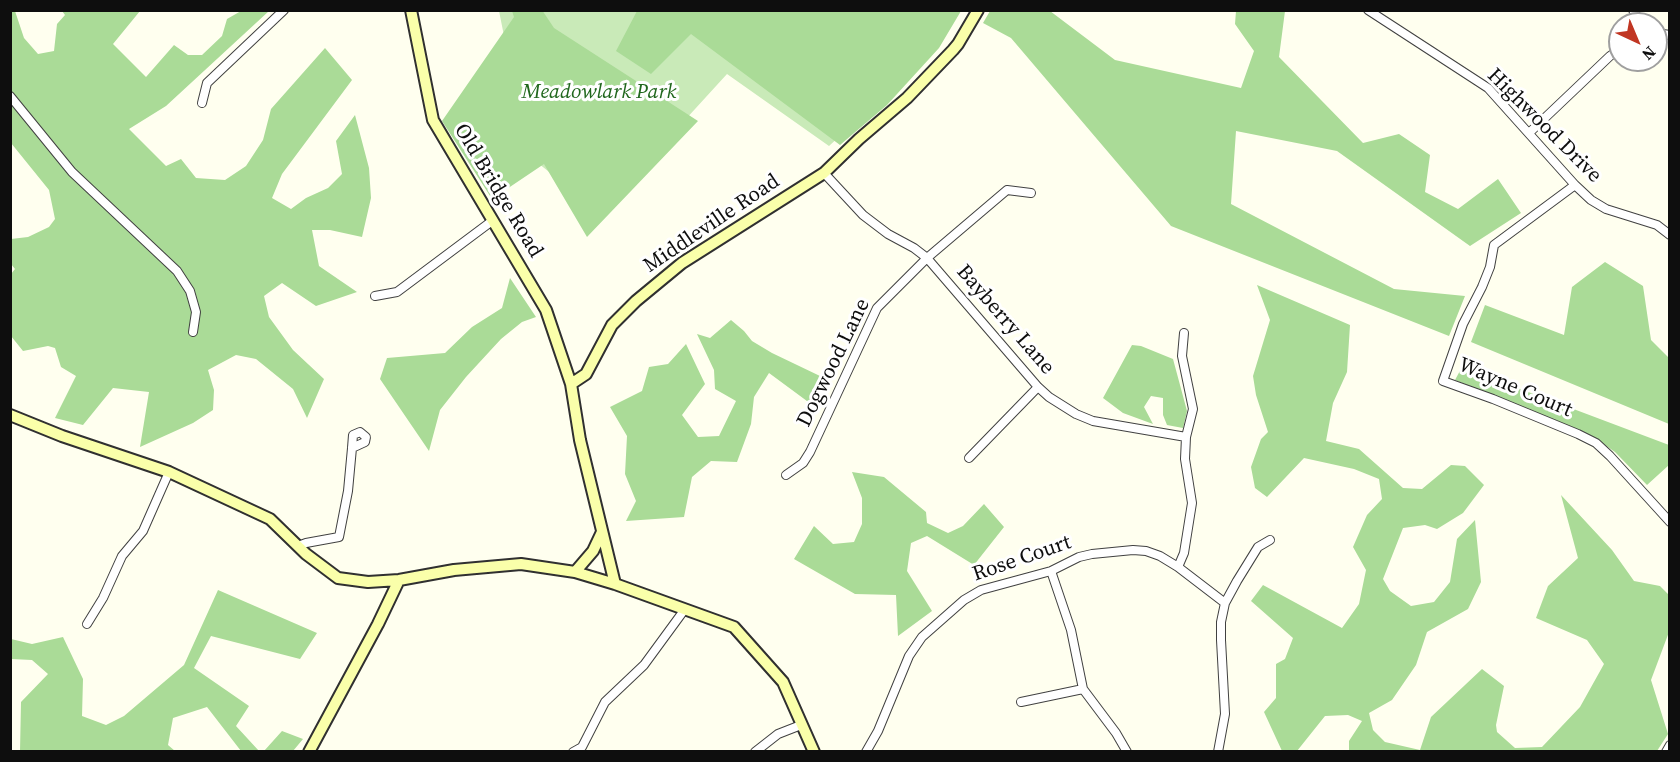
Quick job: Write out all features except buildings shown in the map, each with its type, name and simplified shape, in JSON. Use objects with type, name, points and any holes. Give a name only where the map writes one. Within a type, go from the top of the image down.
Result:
[{"type":"street","points":[[202,103],[207,83],[284,10]]},
{"type":"street","name":"Old Bridge Road","points":[[411,10],[433,120],[546,310],[571,384]]},
{"type":"street","name":"Middleville Road","points":[[571,384],[585,374],[612,325],[636,301],[682,263],[824,172],[888,116],[953,50],[978,10]]},
{"type":"street","name":"Highwood Drive","points":[[1368,10],[1488,88],[1575,185],[1606,209],[1646,220],[1670,235]]},
{"type":"street","points":[[1529,133],[1608,58]]},
{"type":"street","points":[[10,96],[72,172],[177,271],[190,291],[196,312],[193,332]]},
{"type":"street","name":"Bayberry Lane","points":[[824,172],[863,215],[888,234],[927,258],[1038,387],[1062,406],[1093,421],[1186,437]]},
{"type":"street","name":"Wayne Court","points":[[1575,185],[1494,245],[1490,267],[1463,324],[1443,381],[1493,399],[1596,443],[1626,472],[1670,522]]},
{"type":"street","name":"Dogwood Lane","points":[[786,475],[803,463],[810,452],[877,308],[927,258],[1007,190],[1031,193]]},
{"type":"street","points":[[375,296],[397,292],[492,221]]},
{"type":"street","points":[[1178,567],[1184,553],[1192,503],[1185,459],[1186,437],[1193,409],[1182,356],[1184,333]]},
{"type":"street","points":[[571,384],[580,440],[615,584]]},
{"type":"street","points":[[969,458],[1038,387]]},
{"type":"street","points":[[11,416],[62,436],[169,472],[270,519],[298,546],[338,578],[368,582],[399,580],[453,571],[521,564],[575,572],[734,627],[783,682],[814,752]]},
{"type":"street","points":[[298,546],[339,537],[348,491],[352,448]]},
{"type":"street","points":[[87,624],[103,598],[122,556],[142,531],[169,472]]},
{"type":"street","points":[[575,572],[593,551],[602,532]]},
{"type":"street","points":[[1218,752],[1225,714],[1221,622],[1225,603],[1236,580],[1258,548],[1270,540]]},
{"type":"street","name":"Rose Court","points":[[866,752],[878,731],[909,656],[922,637],[964,600],[981,590],[1051,571],[1092,554],[1133,550],[1146,551],[1160,556],[1225,603]]},
{"type":"street","points":[[1051,571],[1071,630],[1083,689],[1116,733],[1127,752]]},
{"type":"street","points":[[309,752],[399,580]]},
{"type":"street","points":[[573,752],[582,747],[605,702],[644,665],[685,609]]},
{"type":"street","points":[[1021,702],[1083,689]]},
{"type":"street","points":[[755,752],[778,734],[801,725]]},
{"type":"street","points":[[1666,752],[1670,745]]},
{"type":"green space","points":[[542,10],[554,28],[698,121],[587,237],[544,164],[492,199],[442,121],[514,17],[512,11]]},
{"type":"green space","points":[[11,11],[15,11],[24,38],[38,54],[54,51],[57,24],[65,15],[62,11],[140,11],[113,44],[146,77],[174,45],[188,55],[202,55],[222,36],[227,19],[241,11],[269,11],[166,106],[129,129],[166,166],[181,159],[196,178],[225,180],[246,166],[263,140],[271,109],[325,48],[352,80],[282,174],[272,198],[291,209],[306,198],[328,188],[342,174],[336,141],[355,115],[369,168],[371,198],[362,237],[330,230],[312,230],[319,266],[357,292],[316,306],[282,283],[264,296],[269,317],[293,350],[324,379],[307,418],[293,389],[256,359],[236,355],[208,370],[214,390],[213,410],[193,423],[140,447],[149,392],[113,388],[83,425],[55,418],[76,376],[61,367],[55,348],[48,346],[23,351],[11,336],[11,274],[15,269],[11,264],[11,239],[28,237],[49,227],[55,219],[49,190],[11,143]]},
{"type":"green space","name":"Meadowlark Park","points":[[499,11],[960,11],[939,45],[829,146],[727,74],[600,213],[528,155]]},
{"type":"green space","points":[[637,11],[961,11],[939,48],[887,105],[840,145],[691,34],[651,74],[616,51]]},
{"type":"green space","points":[[990,11],[1050,11],[1115,60],[1241,88],[1254,51],[1235,24],[1236,11],[1285,11],[1279,57],[1363,143],[1399,134],[1430,155],[1425,192],[1458,209],[1498,179],[1521,213],[1470,246],[1337,151],[1236,131],[1231,204],[1394,289],[1465,296],[1449,336],[1171,226],[1011,38],[983,23]]},
{"type":"green space","points":[[1605,262],[1643,286],[1651,340],[1669,358],[1669,424],[1471,342],[1485,305],[1564,335],[1572,287]]},
{"type":"green space","points":[[510,278],[536,317],[522,322],[501,339],[466,377],[440,410],[429,451],[380,379],[387,358],[445,353],[472,327],[502,308]]},
{"type":"green space","points":[[1257,285],[1350,325],[1347,372],[1333,403],[1326,441],[1359,449],[1403,488],[1422,489],[1451,465],[1465,466],[1484,485],[1463,513],[1437,529],[1425,525],[1403,528],[1383,579],[1390,591],[1411,606],[1434,602],[1450,582],[1457,539],[1475,520],[1481,582],[1468,609],[1427,632],[1416,665],[1392,700],[1369,713],[1373,730],[1385,742],[1420,750],[1431,717],[1482,669],[1504,686],[1496,725],[1497,732],[1515,748],[1542,747],[1580,707],[1604,664],[1587,640],[1536,618],[1548,586],[1578,558],[1561,495],[1612,550],[1634,581],[1660,586],[1669,595],[1669,632],[1651,680],[1668,734],[1657,751],[1349,751],[1349,741],[1362,721],[1348,715],[1325,716],[1297,751],[1282,751],[1264,712],[1276,698],[1276,664],[1285,659],[1293,638],[1251,601],[1263,585],[1342,628],[1359,604],[1366,570],[1353,547],[1367,515],[1382,499],[1379,479],[1354,469],[1304,458],[1267,497],[1255,488],[1251,467],[1261,439],[1268,432],[1256,395],[1253,376],[1270,320]]},
{"type":"green space","points":[[731,320],[752,341],[820,376],[811,404],[769,373],[754,397],[751,424],[737,462],[711,461],[692,477],[684,517],[626,521],[636,501],[625,474],[627,436],[610,407],[642,391],[649,367],[668,364],[686,344],[705,384],[682,415],[698,437],[719,436],[736,401],[715,389],[714,370],[697,334],[710,338]]},
{"type":"green space","points":[[1132,345],[1141,346],[1173,359],[1187,411],[1183,428],[1167,425],[1163,415],[1163,398],[1151,396],[1144,407],[1153,424],[1123,413],[1103,398]]},
{"type":"green space","points":[[1462,367],[1669,445],[1669,465],[1647,485],[1615,452],[1592,436],[1455,380]]},
{"type":"green space","points":[[852,472],[884,477],[926,512],[927,523],[948,533],[963,526],[984,504],[1004,527],[974,565],[927,536],[911,543],[907,571],[932,611],[898,636],[896,595],[855,594],[794,559],[814,526],[833,544],[854,542],[862,524],[862,498]]},
{"type":"green space","points":[[218,590],[317,633],[300,659],[211,636],[194,668],[249,706],[236,726],[259,751],[241,751],[207,707],[173,718],[168,745],[175,751],[20,751],[21,702],[48,674],[32,660],[11,659],[11,639],[32,644],[63,637],[83,679],[82,716],[106,725],[124,716],[184,665]]},
{"type":"green space","points":[[282,731],[303,739],[293,751],[264,751]]}]
